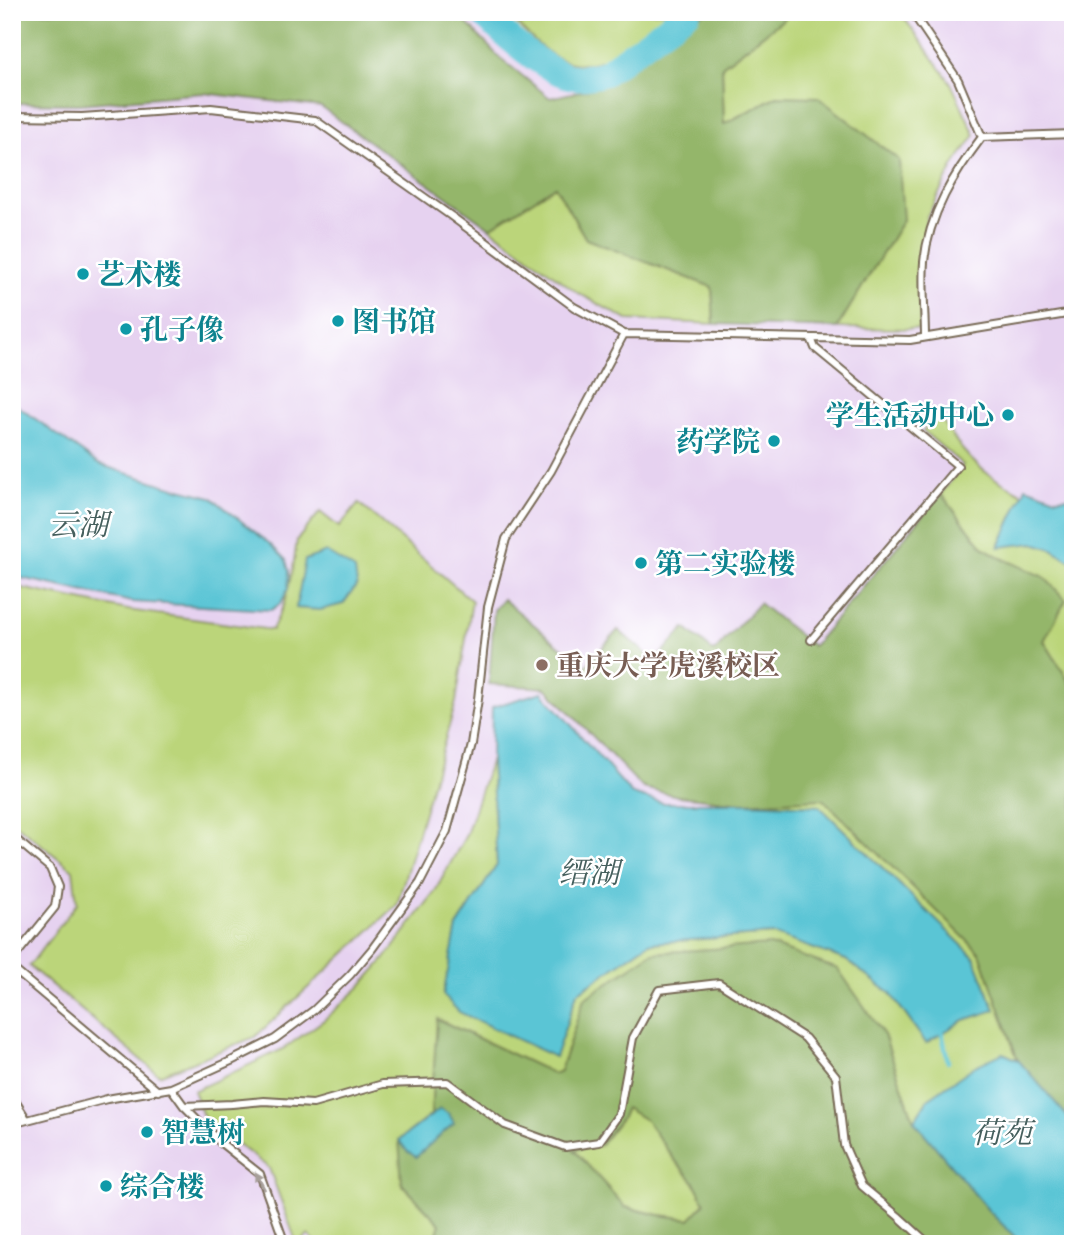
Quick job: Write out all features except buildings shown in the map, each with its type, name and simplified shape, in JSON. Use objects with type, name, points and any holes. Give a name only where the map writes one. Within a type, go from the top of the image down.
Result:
[{"type":"lane","points":[[912,12],[958,80],[982,137]]},
{"type":"lane","points":[[12,116],[82,117],[211,107],[315,120],[574,307],[624,334],[910,340],[1073,313]]},
{"type":"lane","points":[[982,137],[1073,134]]},
{"type":"lane","points":[[925,337],[925,261],[933,217],[957,170],[982,137]]},
{"type":"lane","points":[[12,1124],[107,1099],[171,1088],[275,1039],[314,1010],[372,949],[420,883],[447,831],[471,744],[488,607],[506,539],[551,471],[624,334]]},
{"type":"lane","points":[[811,338],[815,348],[958,466],[811,640]]},
{"type":"lane","points":[[12,836],[50,868],[58,887],[55,907],[12,960]]},
{"type":"lane","points":[[12,968],[158,1091]]},
{"type":"lane","points":[[184,1106],[264,1101],[313,1104],[383,1084],[447,1082],[505,1125],[565,1147],[599,1142],[619,1114],[633,1038],[659,990],[719,984],[805,1038],[836,1076],[844,1145],[862,1186],[929,1244]]},
{"type":"lane","points":[[171,1088],[184,1106],[221,1143],[260,1174],[285,1244]]},
{"type":"lane","points":[[12,1096],[27,1120]]},
{"type":"shaded area","name":"重庆大学虎溪校区","points":[[12,12],[467,12],[539,74],[556,84],[566,86],[595,83],[698,12],[1073,12],[1073,1244],[12,1244]]},
{"type":"green space","points":[[12,12],[456,12],[499,57],[550,98],[598,87],[705,12],[793,12],[722,66],[724,124],[777,96],[818,97],[899,160],[903,220],[837,328],[714,324],[712,287],[586,239],[555,186],[490,228],[321,107],[203,93],[79,104],[12,103]]},
{"type":"green space","points":[[504,12],[676,12],[623,51],[592,63],[577,64],[562,60],[546,51]]},
{"type":"green space","points":[[793,12],[900,12],[951,83],[975,135],[954,165],[927,216],[919,260],[920,329],[837,328],[903,220],[777,96],[724,124],[722,66]]},
{"type":"green space","points":[[555,186],[586,239],[712,287],[714,324],[627,320],[578,293],[490,228]]},
{"type":"green space","points":[[939,413],[969,457],[985,471],[1023,494],[999,546],[1034,543],[1052,549],[1073,562],[1073,688],[1044,641],[1044,577],[983,547],[941,494],[963,465],[923,431],[934,415]]},
{"type":"green space","points":[[941,494],[983,547],[1044,577],[1066,600],[1044,641],[1073,688],[1073,1123],[1018,1060],[980,953],[823,799],[742,803],[678,796],[643,788],[546,688],[489,684],[494,610],[503,599],[585,667],[618,630],[655,661],[685,628],[714,652],[759,603],[813,646]]},
{"type":"green space","points":[[359,503],[472,601],[456,702],[397,905],[255,1037],[159,1075],[29,966],[77,903],[73,870],[12,821],[12,586],[128,610],[272,630],[284,604],[297,540],[320,512],[339,527]]},
{"type":"green space","points":[[491,759],[497,865],[457,927],[555,1056],[577,993],[649,943],[773,934],[846,960],[890,993],[926,1043],[964,1020],[995,1010],[974,957],[819,806],[742,803],[823,798],[980,953],[1018,1060],[1003,1053],[928,1099],[914,1121],[884,1035],[584,999],[560,1071],[554,1074],[438,1019],[431,1115],[402,1184],[440,1224],[434,1244],[316,1244],[309,1235],[297,1244],[269,1168],[204,1118],[193,1091],[283,1049],[324,1020],[360,987],[434,893],[466,835]]},
{"type":"green space","points":[[770,945],[838,969],[884,1035],[914,1121],[989,1211],[1022,1244],[434,1244],[440,1224],[402,1184],[399,1140],[431,1115],[437,1019],[554,1074],[560,1071],[584,999],[652,953]],"holes":[[[626,1108],[647,1121],[694,1182],[705,1203],[690,1219],[625,1207],[574,1150],[600,1145]]]},
{"type":"green space","points":[[626,1108],[647,1121],[694,1182],[705,1203],[691,1219],[625,1207],[573,1150],[600,1145]]},
{"type":"water","name":"云湖","points":[[12,402],[98,464],[211,497],[286,560],[289,571],[288,589],[281,603],[271,610],[132,602],[12,576]]},
{"type":"water","points":[[1026,487],[1056,498],[1073,497],[1073,562],[1052,549],[1034,543],[999,547]]},
{"type":"water","points":[[326,552],[355,570],[357,585],[343,604],[320,610],[296,608],[305,560]]},
{"type":"water","name":"缙湖","points":[[542,692],[632,794],[663,803],[819,806],[974,957],[995,1010],[964,1020],[926,1043],[890,993],[846,960],[772,934],[649,943],[577,993],[555,1057],[459,1012],[443,995],[457,927],[497,865],[491,759],[492,707]]},
{"type":"water","name":"荷苑","points":[[1003,1053],[1018,1060],[1073,1123],[1073,1244],[1022,1244],[989,1211],[914,1121],[928,1099],[975,1066]]},
{"type":"water","points":[[440,1109],[449,1114],[454,1123],[416,1157],[407,1151],[399,1140]]},
{"type":"waterway","points":[[480,12],[537,60],[562,74],[581,78],[605,73],[688,12]]},
{"type":"waterway","points":[[942,1033],[948,1062]]},
{"type":"place","name":"艺术楼","points":[[83,274]]},
{"type":"place","name":"图书馆","points":[[338,321]]},
{"type":"place","name":"孔子像","points":[[126,329]]},
{"type":"place","name":"学生活动中心","points":[[1008,415]]},
{"type":"place","name":"药学院","points":[[774,441]]},
{"type":"place","name":"第二实验楼","points":[[641,563]]},
{"type":"place","name":"重庆大学虎溪校区","points":[[542,665]]},
{"type":"place","name":"智慧树","points":[[147,1132]]},
{"type":"place","name":"综合楼","points":[[106,1186]]}]
